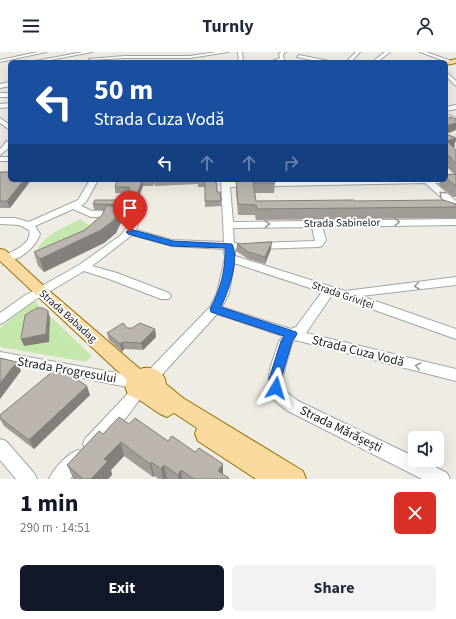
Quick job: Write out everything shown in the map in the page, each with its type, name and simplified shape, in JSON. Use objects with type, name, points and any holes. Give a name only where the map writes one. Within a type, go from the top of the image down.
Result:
[{"type":"main road","name":"Strada Babadag","points":[[3,256],[144,385],[215,441],[276,479]]},
{"type":"main road","name":"Strada Babadag","points":[[144,385],[295,479]]},
{"type":"street","points":[[0,61],[44,52]]},
{"type":"street","points":[[42,60],[90,52]]},
{"type":"street","points":[[174,60],[179,57],[181,52]]},
{"type":"street","points":[[102,60],[133,57],[200,56],[226,52]]},
{"type":"street","points":[[279,60],[282,59],[281,54],[284,52]]},
{"type":"street","points":[[299,56],[304,52]]},
{"type":"street","points":[[350,60],[358,52]]},
{"type":"street","points":[[377,60],[388,52]]},
{"type":"street","points":[[422,52],[446,60]]},
{"type":"street","points":[[63,60],[72,54]]},
{"type":"street","points":[[299,56],[306,60]]},
{"type":"street","points":[[299,56],[319,60]]},
{"type":"street","points":[[448,75],[456,83]]},
{"type":"street","points":[[0,120],[8,126]]},
{"type":"street","points":[[0,154],[8,145]]},
{"type":"street","points":[[30,226],[82,202],[93,182]]},
{"type":"street","points":[[59,479],[215,309],[223,293],[230,258],[225,182]]},
{"type":"street","points":[[429,182],[456,206]]},
{"type":"street","points":[[0,319],[12,309],[84,267],[130,232],[136,214],[91,214],[73,206]]},
{"type":"street","points":[[0,221],[16,220],[30,226],[34,230],[32,241],[22,251],[3,256]]},
{"type":"street","name":"Strada Sabinelor","points":[[228,225],[456,222]]},
{"type":"street","points":[[130,232],[172,243],[229,246],[318,244],[321,240],[316,224]]},
{"type":"street","name":"Strada Griviței","points":[[230,258],[342,294],[456,334]]},
{"type":"street","points":[[84,267],[113,276],[165,296]]},
{"type":"street","points":[[342,294],[456,281]]},
{"type":"street","points":[[292,334],[301,330],[328,290]]},
{"type":"street","points":[[0,305],[12,309]]},
{"type":"street","name":"Strada Cuza Vodă","points":[[215,309],[292,334],[456,375]]},
{"type":"street","name":"Strada Mărășești","points":[[292,334],[286,341],[275,379],[276,388],[285,401],[441,479]]},
{"type":"street","name":"Strada Progresului","points":[[0,357],[115,378],[144,385]]},
{"type":"street","points":[[0,447],[28,479]]},
{"type":"green space","points":[[80,219],[96,230],[39,261],[34,257],[37,250],[46,238]]},
{"type":"green space","points":[[35,302],[92,356],[86,362],[0,347],[0,328],[29,303]]},
{"type":"building","points":[[448,118],[456,119],[456,123],[448,125]]},
{"type":"building","points":[[448,135],[456,138],[448,141]]},
{"type":"building","points":[[448,142],[456,150],[456,164],[449,156]]},
{"type":"building","points":[[0,172],[8,172],[8,182],[22,182],[7,201],[0,201]]},
{"type":"building","points":[[456,174],[456,186],[448,180],[448,175]]},
{"type":"building","points":[[116,182],[142,182],[133,205],[93,204],[95,200],[125,200],[130,187],[115,187]]},
{"type":"building","points":[[205,182],[217,183],[217,192],[220,192],[221,201],[205,201]]},
{"type":"building","points":[[236,182],[275,182],[253,183],[256,201],[443,200],[456,204],[456,207],[257,209],[256,205],[238,204]]},
{"type":"building","points":[[106,206],[121,206],[114,220],[101,230],[40,259],[34,252],[85,230],[102,215]]},
{"type":"building","points":[[272,242],[265,257],[248,252],[237,244]]},
{"type":"building","points":[[37,308],[43,308],[48,311],[46,334],[21,339],[25,315]]},
{"type":"building","points":[[123,323],[127,328],[132,328],[140,323],[155,329],[141,343],[123,342],[120,344],[107,333]]},
{"type":"building","points":[[0,358],[17,362],[0,383]]},
{"type":"building","points":[[58,367],[87,386],[29,440],[0,418],[0,415]]},
{"type":"building","points":[[119,417],[129,424],[135,418],[168,441],[172,436],[195,452],[199,448],[223,464],[218,471],[229,478],[194,479],[181,470],[178,475],[164,465],[161,469],[151,462],[150,464],[121,442],[104,459],[108,461],[91,479],[83,479],[67,465],[99,431],[103,434]]},
{"type":"route","points":[[130,232],[163,242],[229,246],[230,258],[223,293],[215,309],[292,334],[286,341],[275,379],[276,388]]}]
